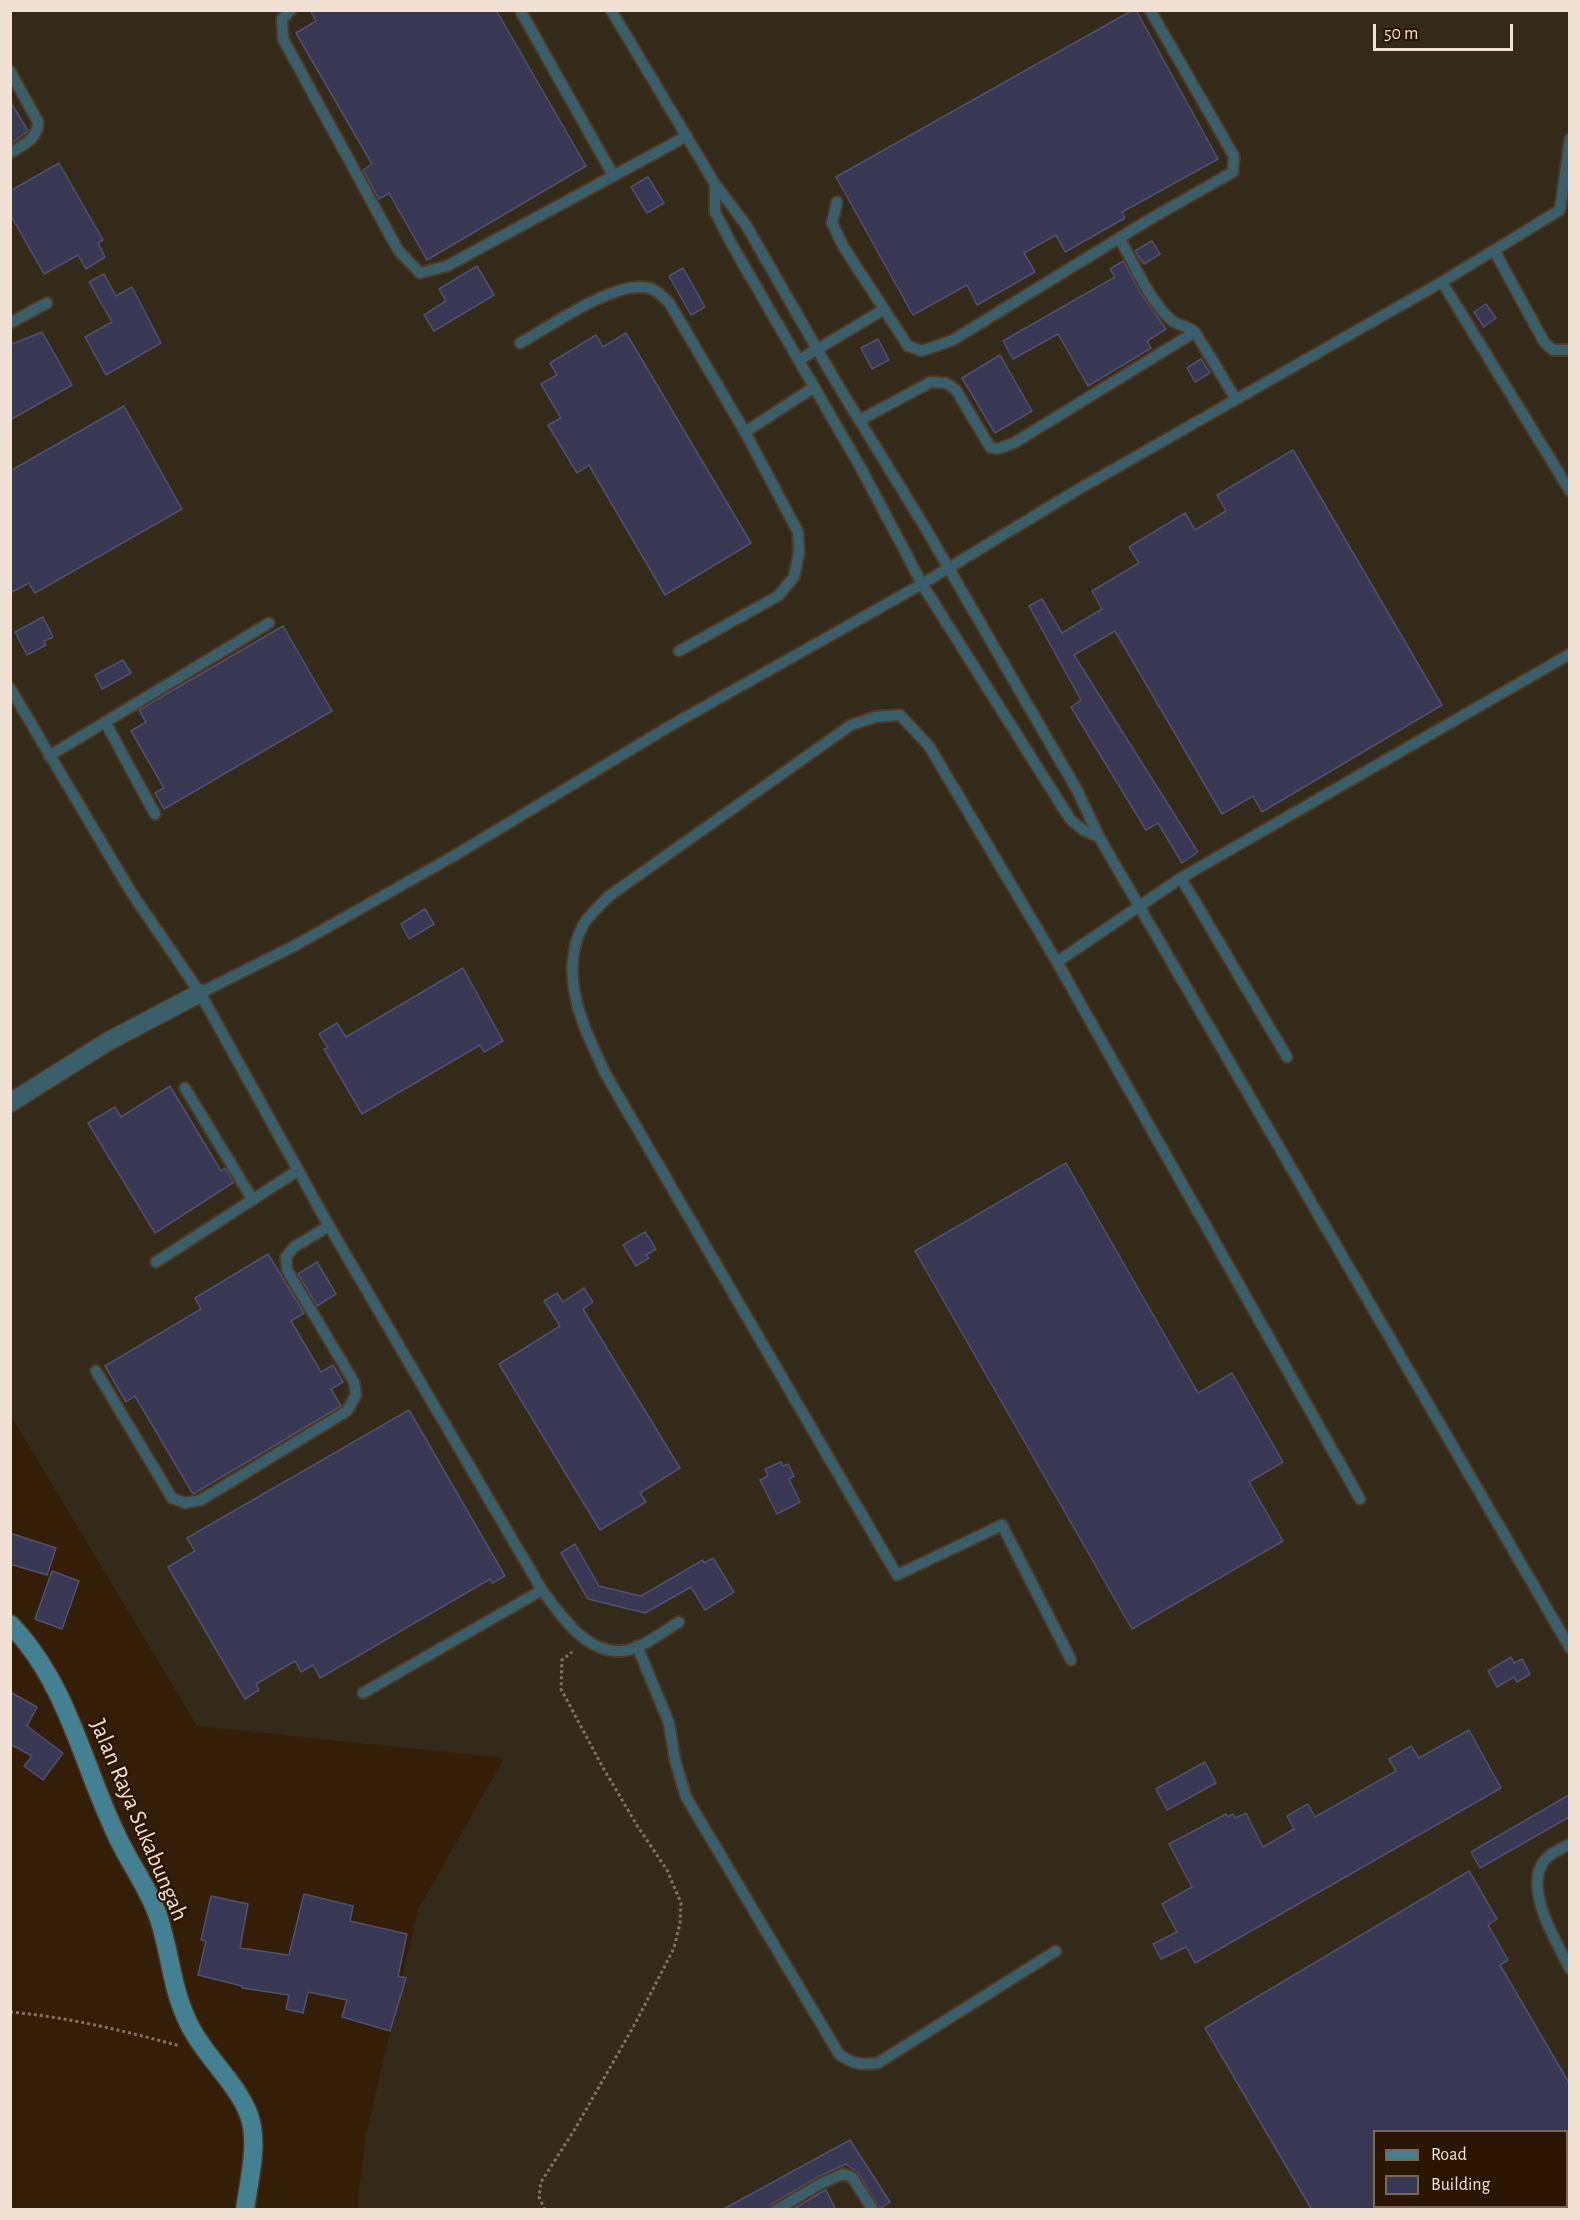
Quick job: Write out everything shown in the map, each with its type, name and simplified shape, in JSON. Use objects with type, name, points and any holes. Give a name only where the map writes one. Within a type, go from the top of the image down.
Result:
[{"type":"street","points":[[10,1102],[108,1042],[200,993]]},
{"type":"street","name":"Jalan Raya Sukabungah","points":[[10,1624],[30,1646],[65,1707],[117,1837],[154,1902],[172,1984],[189,2025],[242,2103],[252,2126],[252,2152],[245,2210]]},
{"type":"lane","points":[[291,10],[282,19],[282,39],[398,250],[420,273],[447,266],[687,136]]},
{"type":"lane","points":[[520,10],[613,175]]},
{"type":"lane","points":[[611,10],[715,184],[746,225],[948,568],[1077,790],[1099,837],[1569,1647]]},
{"type":"lane","points":[[837,202],[832,223],[843,246],[908,346],[922,351],[954,340],[1119,238],[1233,172],[1234,156],[1150,10]]},
{"type":"lane","points":[[10,71],[38,122],[38,130],[34,137],[10,153]]},
{"type":"lane","points":[[200,993],[296,945],[432,868],[670,726],[922,584],[1079,489],[1442,282],[1560,210],[1569,139]]},
{"type":"lane","points":[[715,184],[715,212],[813,388],[862,470],[922,584],[1070,819],[1083,830],[1099,837]]},
{"type":"lane","points":[[1119,238],[1161,309],[1173,322],[1188,325],[1195,332],[1236,399]]},
{"type":"lane","points":[[1494,250],[1544,342],[1553,350],[1569,350]]},
{"type":"lane","points":[[1442,282],[1569,491]]},
{"type":"lane","points":[[520,343],[615,290],[645,286],[661,294],[670,304],[745,432],[798,532],[799,553],[794,577],[778,596],[679,651]]},
{"type":"lane","points":[[10,323],[47,303]]},
{"type":"lane","points":[[799,360],[817,347],[884,310]]},
{"type":"lane","points":[[860,420],[931,382],[946,383],[956,390],[990,447],[997,449],[1014,443],[1195,332]]},
{"type":"lane","points":[[745,432],[813,388]]},
{"type":"lane","points":[[49,756],[268,623]]},
{"type":"lane","points":[[1057,962],[1181,878],[1569,654]]},
{"type":"lane","points":[[10,688],[130,892],[200,993],[297,1171],[542,1590],[567,1624],[586,1639],[620,1651],[638,1646],[679,1622]]},
{"type":"lane","points":[[1071,1660],[1002,1525],[897,1575],[605,1073],[577,1005],[571,962],[582,926],[609,896],[850,725],[875,717],[900,715],[929,746],[1057,962],[1360,1499]]},
{"type":"lane","points":[[105,722],[154,814]]},
{"type":"lane","points":[[1181,878],[1287,1058]]},
{"type":"lane","points":[[185,1088],[253,1200]]},
{"type":"lane","points":[[156,1262],[297,1171]]},
{"type":"lane","points":[[96,1371],[172,1498],[185,1503],[201,1500],[347,1411],[356,1395],[354,1382],[287,1270],[286,1257],[294,1247],[329,1226]]},
{"type":"lane","points":[[363,1693],[542,1590]]},
{"type":"lane","points":[[638,1646],[669,1724],[676,1768],[686,1797],[838,2054],[849,2062],[860,2065],[878,2062],[1056,1951]]},
{"type":"lane","points":[[1569,1844],[1547,1857],[1541,1868],[1538,1888],[1545,1918],[1569,1969]]},
{"type":"lane","points":[[776,2210],[843,2174],[852,2177],[873,2210]]},
{"type":"path","points":[[545,2210],[539,2197],[541,2182],[575,2129],[636,2022],[674,1948],[680,1923],[681,1903],[668,1870],[638,1827],[561,1689],[562,1660],[572,1652]]},
{"type":"path","points":[[10,2012],[115,2030],[206,2052]]},
{"type":"shaded area","points":[[11,11],[1569,11],[1569,2209],[357,2209],[366,2135],[418,1910],[504,1758],[197,1726],[11,1416]]},
{"type":"building","points":[[310,10],[496,10],[586,166],[427,260],[389,193],[379,199],[363,170],[372,164],[296,33],[316,21]]},
{"type":"building","points":[[1136,10],[1218,159],[1122,212],[1125,218],[1065,252],[1056,235],[1024,253],[1035,272],[977,305],[967,285],[913,315],[836,177]]},
{"type":"building","points":[[10,101],[28,131],[10,144]]},
{"type":"building","points":[[59,163],[103,240],[98,243],[105,257],[86,269],[78,255],[44,274],[10,214],[10,191]]},
{"type":"building","points":[[648,177],[664,203],[647,213],[631,187]]},
{"type":"building","points":[[1152,241],[1160,254],[1144,264],[1135,251]]},
{"type":"building","points":[[1123,261],[1142,295],[1166,329],[1147,341],[1151,348],[1088,386],[1058,334],[1013,359],[1003,341],[1115,277],[1110,269]]},
{"type":"building","points":[[477,266],[494,295],[434,331],[424,315],[446,301],[439,289]]},
{"type":"building","points":[[683,268],[705,307],[691,315],[669,276]]},
{"type":"building","points":[[104,274],[116,296],[132,287],[161,343],[106,375],[85,337],[112,322],[89,282]]},
{"type":"building","points":[[1486,304],[1496,318],[1484,327],[1474,312]]},
{"type":"building","points":[[42,332],[72,385],[10,420],[10,345]]},
{"type":"building","points":[[626,333],[751,543],[665,595],[589,465],[577,473],[548,425],[561,418],[541,384],[557,375],[550,363],[596,335],[603,347]]},
{"type":"building","points":[[878,339],[889,360],[872,369],[861,348]]},
{"type":"building","points":[[1000,355],[1032,411],[995,433],[962,378]]},
{"type":"building","points":[[1201,359],[1210,373],[1195,382],[1187,368]]},
{"type":"building","points":[[124,406],[182,509],[35,593],[29,583],[10,593],[10,471]]},
{"type":"building","points":[[1293,450],[1442,705],[1262,812],[1253,796],[1222,814],[1115,631],[1074,655],[1198,852],[1182,863],[1158,823],[1146,830],[1071,707],[1081,700],[1029,606],[1042,599],[1062,633],[1102,609],[1092,591],[1139,563],[1129,547],[1185,513],[1195,530],[1226,511],[1217,495]]},
{"type":"building","points":[[43,617],[53,637],[44,641],[46,645],[27,655],[15,632]]},
{"type":"building","points":[[283,626],[332,711],[164,809],[155,793],[164,788],[131,731],[146,722],[139,710]]},
{"type":"building","points":[[123,660],[131,673],[102,689],[95,675]]},
{"type":"building","points":[[425,909],[434,924],[409,939],[401,924]]},
{"type":"building","points":[[463,968],[503,1041],[484,1052],[480,1045],[362,1114],[324,1049],[328,1048],[319,1034],[337,1023],[346,1037]]},
{"type":"building","points":[[170,1086],[221,1171],[225,1168],[234,1182],[155,1233],[88,1123],[115,1107],[121,1117]]},
{"type":"building","points":[[1066,1163],[1198,1393],[1232,1373],[1283,1462],[1249,1482],[1283,1541],[1132,1629],[915,1251]]},
{"type":"building","points":[[645,1232],[656,1249],[646,1255],[649,1258],[636,1266],[623,1245]]},
{"type":"building","points":[[268,1254],[304,1313],[291,1321],[321,1372],[333,1365],[343,1382],[331,1389],[341,1406],[193,1494],[135,1396],[126,1402],[105,1366],[201,1309],[195,1298]]},
{"type":"building","points":[[317,1262],[336,1294],[317,1306],[298,1274]]},
{"type":"building","points":[[584,1288],[593,1302],[583,1309],[680,1468],[640,1493],[646,1502],[600,1530],[499,1364],[560,1326],[544,1301],[557,1293],[563,1302]]},
{"type":"building","points":[[409,1410],[505,1576],[492,1583],[490,1579],[320,1678],[313,1665],[301,1672],[295,1661],[256,1684],[259,1690],[245,1699],[168,1567],[195,1551],[187,1538]]},
{"type":"building","points":[[781,1462],[783,1466],[788,1464],[794,1476],[789,1479],[800,1502],[777,1514],[760,1480],[768,1476],[765,1469]]},
{"type":"building","points":[[10,1533],[56,1548],[47,1575],[10,1564]]},
{"type":"building","points":[[575,1544],[599,1586],[641,1596],[703,1560],[704,1563],[713,1558],[734,1592],[705,1610],[691,1587],[645,1613],[588,1599],[561,1553]]},
{"type":"building","points":[[52,1571],[79,1581],[62,1629],[35,1619]]},
{"type":"building","points":[[1511,1657],[1514,1663],[1522,1659],[1530,1674],[1517,1682],[1514,1677],[1497,1687],[1488,1671]]},
{"type":"building","points":[[10,1692],[37,1707],[27,1726],[63,1753],[43,1780],[24,1766],[32,1756],[10,1744]]},
{"type":"building","points":[[1469,1730],[1501,1788],[1195,1963],[1186,1947],[1161,1959],[1153,1944],[1177,1932],[1162,1904],[1192,1887],[1169,1844],[1226,1814],[1228,1817],[1233,1814],[1235,1818],[1246,1813],[1263,1847],[1294,1829],[1287,1816],[1308,1804],[1315,1817],[1396,1771],[1389,1759],[1411,1746],[1419,1758]]},
{"type":"building","points":[[1205,1762],[1216,1783],[1167,1810],[1156,1789]]},
{"type":"building","points":[[1569,1795],[1569,1817],[1480,1868],[1471,1852]]},
{"type":"building","points":[[1469,1871],[1497,1919],[1488,1925],[1508,1960],[1500,1965],[1569,2083],[1569,2132],[1568,2130],[1373,2130],[1374,2210],[1312,2210],[1205,2028]]},
{"type":"building","points":[[304,1894],[353,1906],[350,1921],[407,1934],[398,1976],[406,1978],[390,2031],[342,2017],[347,2000],[308,1992],[303,2013],[286,2009],[289,1995],[242,1988],[242,1986],[198,1975],[206,1941],[201,1940],[211,1896],[248,1904],[240,1948],[289,1955]]},
{"type":"building","points":[[850,2140],[890,2202],[880,2209],[858,2173],[846,2164],[818,2177],[772,2204],[769,2210],[722,2210]]},
{"type":"building","points":[[825,2190],[836,2210],[792,2210]]}]
